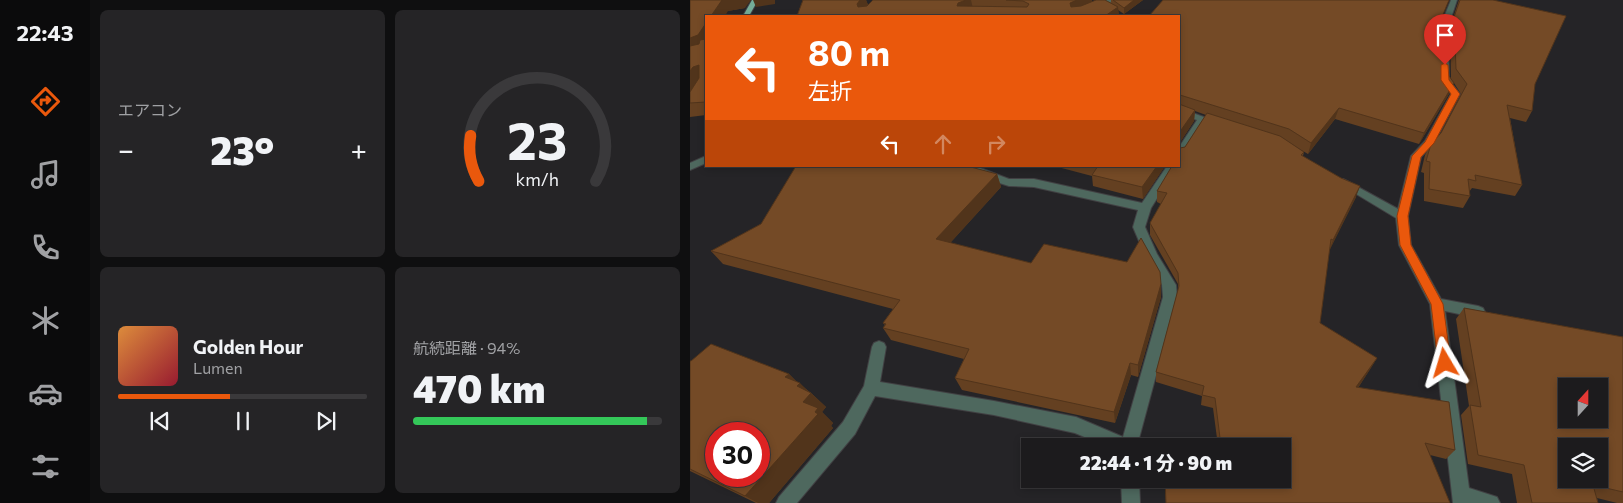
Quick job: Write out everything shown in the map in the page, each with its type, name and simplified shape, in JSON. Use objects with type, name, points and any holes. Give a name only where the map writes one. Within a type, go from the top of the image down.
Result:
[{"type":"main road","points":[[747,15],[755,0]]},
{"type":"street","points":[[1079,15],[1106,7],[1112,0]]},
{"type":"street","points":[[1451,1],[1444,27],[1445,80],[1456,94],[1429,143],[1416,156],[1402,216],[1405,245],[1437,304],[1462,499],[1491,503]]},
{"type":"street","points":[[1180,111],[1228,128]]},
{"type":"street","points":[[1180,153],[1202,119]]},
{"type":"street","points":[[690,167],[705,160]]},
{"type":"street","points":[[968,167],[985,175],[1025,186],[1034,183],[1145,208]]},
{"type":"street","points":[[1129,438],[1170,297],[1169,284],[1151,255],[1139,227],[1145,208],[1171,167]]},
{"type":"street","points":[[1331,176],[1402,216]]},
{"type":"street","points":[[1437,304],[1496,316]]},
{"type":"street","points":[[784,503],[849,428],[871,388],[880,347]]},
{"type":"street","points":[[871,388],[994,408],[1076,426],[1107,438]]},
{"type":"street","points":[[1130,488],[1131,503]]},
{"type":"building","points":[[690,0],[722,0],[712,15],[705,15],[705,24],[698,35],[690,38]]},
{"type":"building","points":[[803,0],[860,0],[857,4],[858,7],[867,6],[873,0],[966,0],[958,3],[957,6],[1027,7],[1029,4],[1023,1],[1006,0],[1077,0],[1070,3],[1071,7],[1081,6],[1096,0],[1105,0],[1118,7],[1106,15],[797,15]]},
{"type":"building","points":[[1113,0],[1134,0],[1124,8]]},
{"type":"building","points":[[1163,0],[1449,0],[1442,17],[1444,69],[1454,83],[1424,133],[1339,108],[1311,143],[1289,129],[1180,95],[1180,15],[1150,15]]},
{"type":"building","points":[[1460,0],[1493,0],[1566,16],[1535,84],[1532,111],[1507,105],[1522,185],[1475,175],[1476,181],[1468,179],[1470,196],[1429,189],[1430,162],[1426,161],[1431,144],[1441,133],[1467,84],[1456,69],[1454,17]]},
{"type":"building","points":[[705,39],[705,102],[690,103],[690,92],[699,78],[699,65],[693,67],[690,71],[690,46],[699,44],[700,40]]},
{"type":"building","points":[[1180,104],[1195,110],[1180,132]]},
{"type":"building","points":[[1207,113],[1280,136],[1304,152],[1301,155],[1341,178],[1360,186],[1333,240],[1331,239],[1320,323],[1377,358],[1356,387],[1449,402],[1455,450],[1425,443],[1450,503],[1166,503],[1165,488],[1291,488],[1291,438],[1220,438],[1215,398],[1202,395],[1204,386],[1156,372],[1179,286],[1178,273],[1150,223],[1167,193],[1157,191],[1171,167],[1180,167],[1180,148],[1185,147]]},
{"type":"building","points":[[795,167],[971,167],[997,174],[936,239],[1031,263],[1044,244],[1127,262],[1141,238],[1160,272],[1161,284],[1138,365],[1130,363],[1114,412],[955,378],[969,349],[883,328],[886,324],[883,323],[900,300],[711,251],[761,224]]},
{"type":"building","points":[[1097,167],[1156,167],[1142,187],[1092,175]]},
{"type":"building","points":[[1464,308],[1623,337],[1623,492],[1606,488],[1608,488],[1608,438],[1558,438],[1558,488],[1594,488],[1598,503],[1532,503],[1524,465],[1478,455],[1470,405],[1481,407]]},
{"type":"building","points":[[711,344],[789,374],[785,377],[800,383],[797,386],[811,393],[803,402],[818,408],[815,412],[818,414],[770,468],[770,422],[705,422],[705,476],[690,469],[690,361]]},
{"type":"building","points":[[727,487],[753,487],[745,496]]},
{"type":"route","points":[[1445,65],[1445,80],[1456,94],[1429,143],[1416,156],[1402,216],[1405,245],[1437,304],[1445,363]]}]
